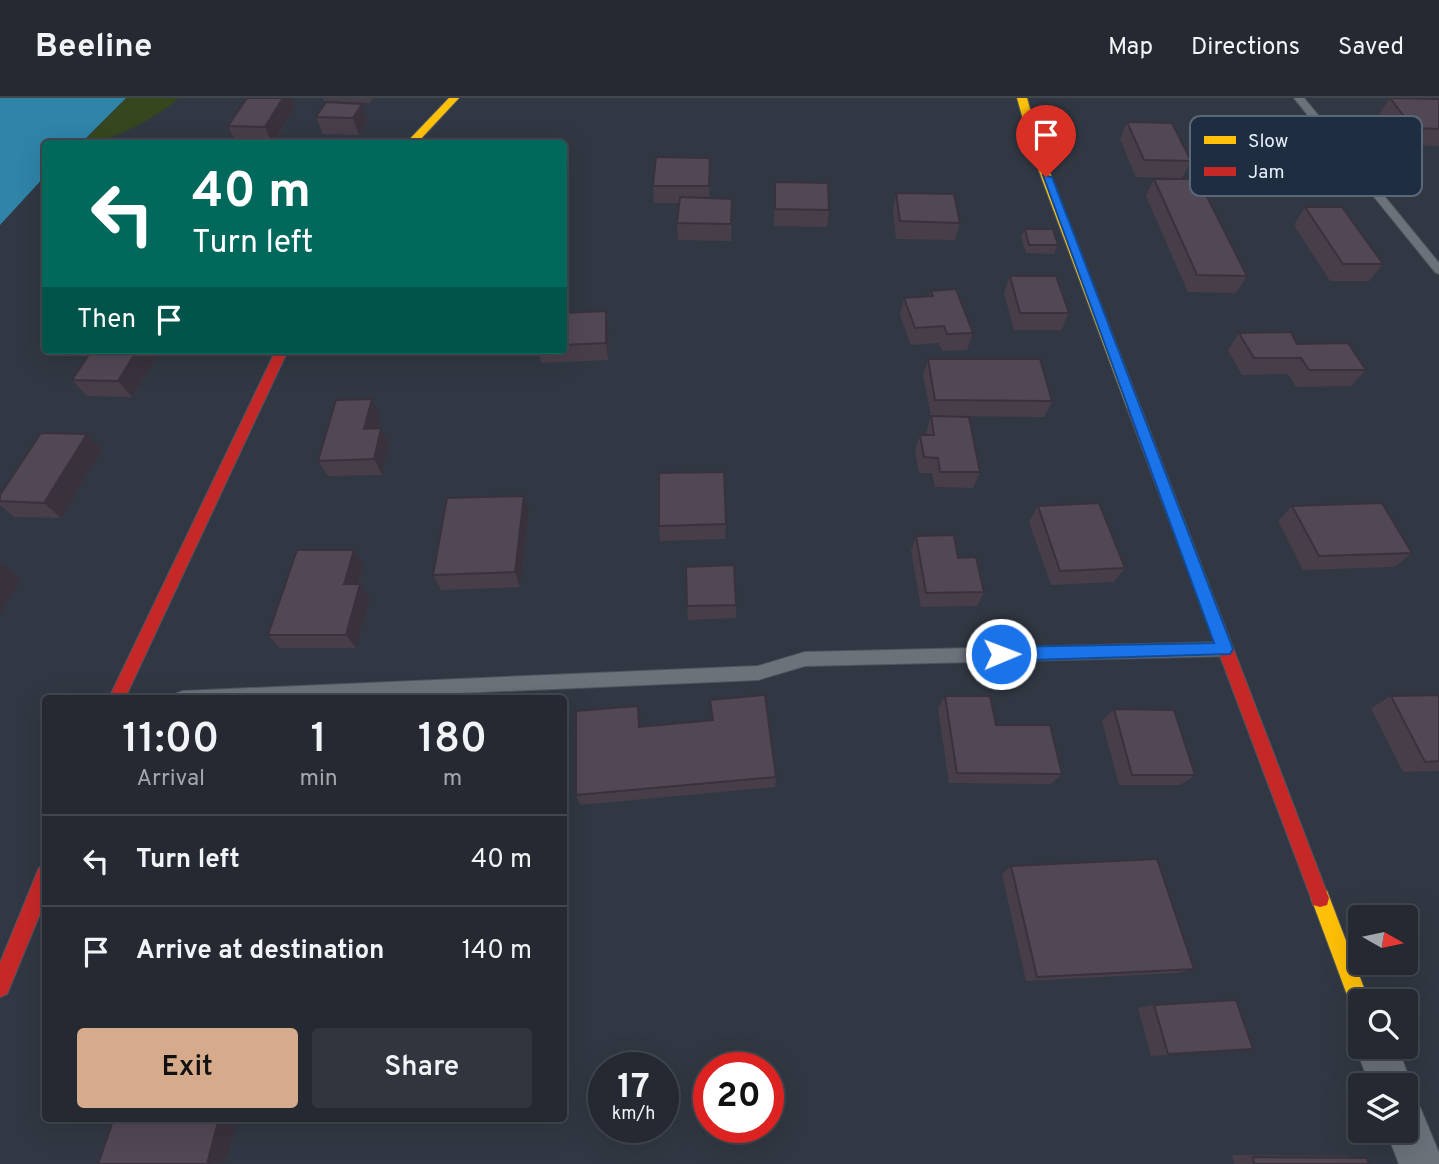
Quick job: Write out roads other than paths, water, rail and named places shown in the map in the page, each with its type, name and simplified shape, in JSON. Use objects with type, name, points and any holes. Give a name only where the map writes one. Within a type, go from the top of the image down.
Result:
[{"type":"street","points":[[414,140],[454,98]]},
{"type":"street","points":[[1022,98],[1038,155],[1355,989]]},
{"type":"street","points":[[118,695],[280,354]]},
{"type":"street","points":[[0,987],[42,885]]},
{"type":"street","points":[[1413,1143],[1421,1164]]},
{"type":"lane","points":[[1298,98],[1313,116]]},
{"type":"lane","points":[[1378,196],[1439,270]]},
{"type":"lane","points":[[252,695],[758,673],[805,659],[1225,649]]},
{"type":"water","points":[[0,98],[126,98],[84,140],[42,140],[42,179],[0,225]]}]
